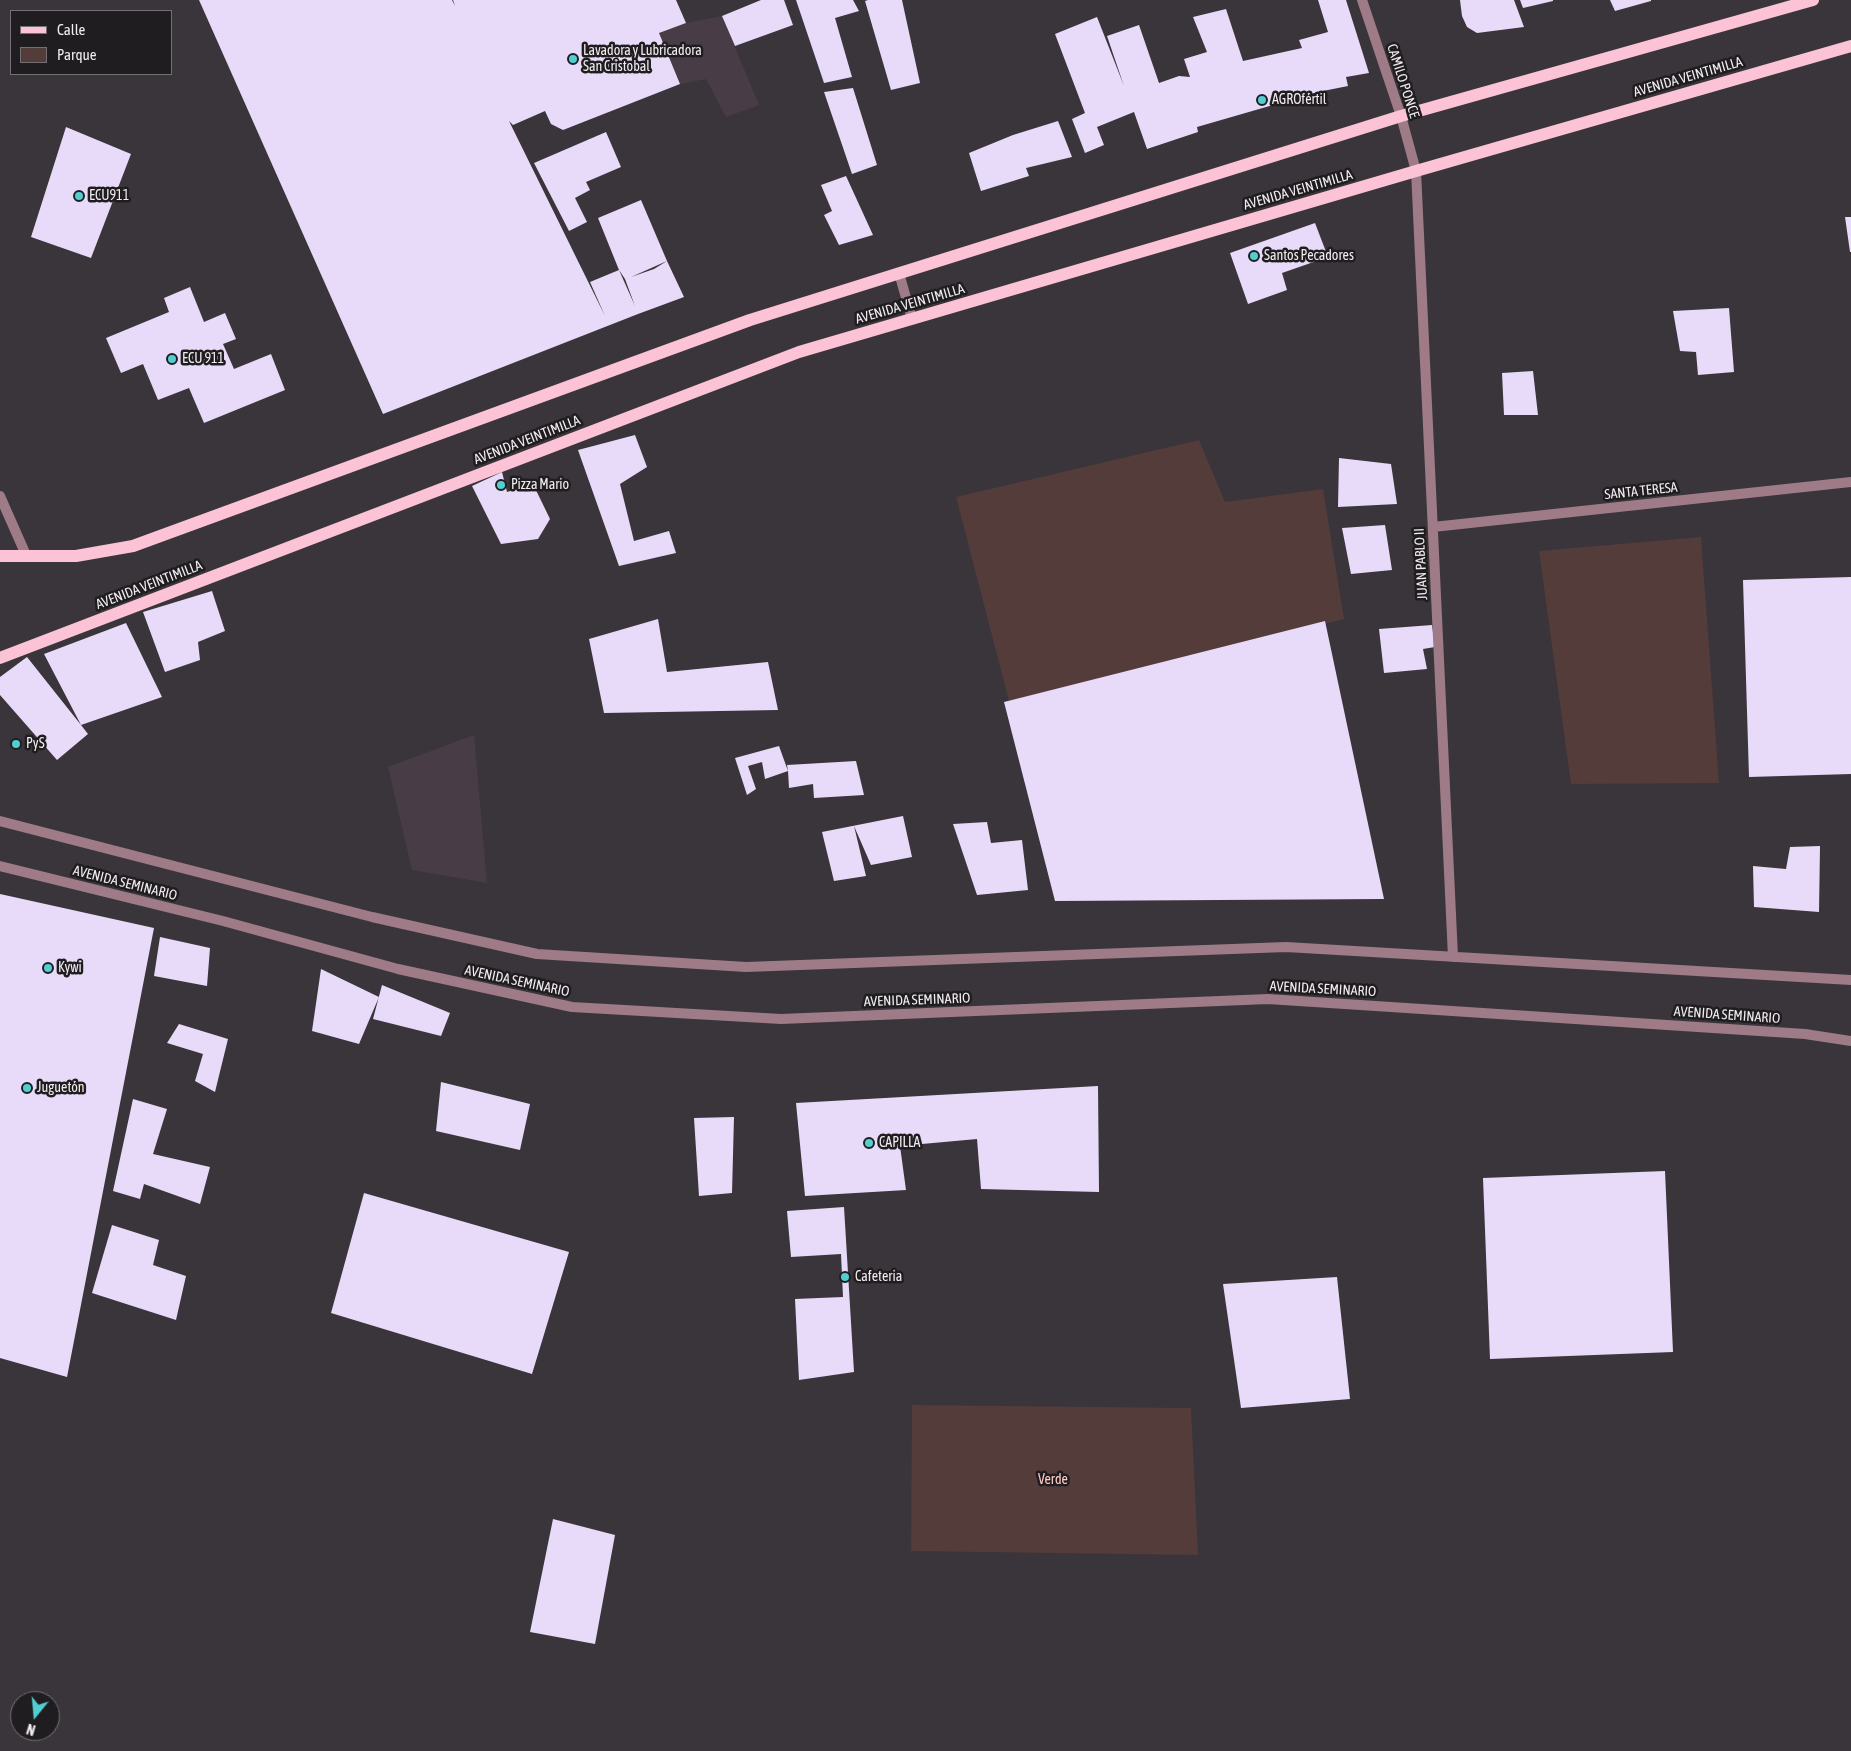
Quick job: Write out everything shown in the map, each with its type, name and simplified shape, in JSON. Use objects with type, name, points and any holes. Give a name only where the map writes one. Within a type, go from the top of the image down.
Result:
[{"type":"main road","points":[[0,556],[76,556],[133,546],[750,320],[1400,116],[1813,0]]},
{"type":"main road","name":"AVENIDA VEINTIMILLA","points":[[0,658],[799,352],[1416,170],[1851,46]]},
{"type":"street","name":"CAMILO PONCE","points":[[1362,0],[1416,170]]},
{"type":"street","name":"JUAN PABLO II","points":[[1416,170],[1453,957]]},
{"type":"street","points":[[899,273],[912,319]]},
{"type":"street","name":"SANTA TERESA","points":[[1433,527],[1851,482]]},
{"type":"street","points":[[0,496],[26,555]]},
{"type":"street","name":"AVENIDA SEMINARIO","points":[[0,820],[372,917],[537,954],[746,967],[1286,947],[1851,980]]},
{"type":"street","name":"AVENIDA SEMINARIO","points":[[0,866],[223,921],[398,969],[572,1007],[780,1019],[1268,999],[1805,1034],[1851,1042]]},
{"type":"shaded area","points":[[722,16],[759,105],[726,117],[706,79],[680,84],[659,33],[686,23]]},
{"type":"shaded area","points":[[474,735],[487,883],[412,870],[388,767]]},
{"type":"green space","points":[[1199,440],[1225,502],[1323,489],[1344,619],[1009,701],[956,497]]},
{"type":"green space","points":[[1701,537],[1719,783],[1571,784],[1539,551]]},
{"type":"green space","name":"Verde","points":[[912,1405],[1191,1408],[1198,1555],[911,1551]]},
{"type":"building","points":[[199,0],[452,0],[455,6],[453,0],[676,0],[686,23],[659,33],[680,84],[563,130],[551,124],[545,111],[513,125],[509,121],[605,316],[590,282],[619,270],[598,218],[641,200],[684,297],[383,414]],"holes":[[[667,261],[654,269],[631,277]],[[619,270],[625,279],[635,306]]]},
{"type":"building","points":[[761,0],[784,0],[793,25],[735,46],[722,16]]},
{"type":"building","points":[[796,0],[853,0],[859,11],[835,18],[852,77],[824,83]]},
{"type":"building","points":[[902,0],[920,83],[891,90],[865,1]]},
{"type":"building","points":[[1318,0],[1346,0],[1369,73],[1346,77],[1348,86],[1318,92],[1197,127],[1198,132],[1147,149],[1134,112],[1097,127],[1104,145],[1085,153],[1072,119],[1085,113],[1055,34],[1097,17],[1124,86],[1107,36],[1139,25],[1159,83],[1179,76],[1190,77],[1184,59],[1207,52],[1193,17],[1226,9],[1243,61],[1302,48],[1299,40],[1328,32]]},
{"type":"building","points":[[1460,0],[1514,0],[1524,27],[1477,33],[1467,27],[1462,16]]},
{"type":"building","points":[[1520,0],[1553,0],[1553,1],[1523,8]]},
{"type":"building","points":[[1610,0],[1651,0],[1651,1],[1615,11]]},
{"type":"building","points":[[853,88],[877,165],[852,174],[824,92]]},
{"type":"building","points":[[1058,121],[1072,157],[1026,168],[1029,176],[981,191],[969,153],[1013,135]]},
{"type":"building","name":"ECU911","points":[[66,127],[131,154],[91,258],[31,237]]},
{"type":"building","points":[[606,132],[621,167],[586,182],[590,190],[575,198],[587,222],[569,231],[534,163]]},
{"type":"building","points":[[846,176],[873,235],[839,245],[824,215],[832,211],[821,185]]},
{"type":"building","points":[[1845,217],[1851,217],[1851,252],[1850,252]]},
{"type":"building","points":[[1315,223],[1328,257],[1282,273],[1287,290],[1248,304],[1230,253]]},
{"type":"building","name":"ECU 911","points":[[190,287],[204,322],[225,313],[236,339],[223,344],[234,369],[271,354],[285,390],[204,423],[189,388],[158,400],[143,364],[121,373],[106,338],[169,312],[164,298]]},
{"type":"building","points":[[1729,308],[1734,372],[1698,375],[1696,352],[1680,351],[1673,311]]},
{"type":"building","points":[[1533,371],[1538,415],[1504,415],[1502,373]]},
{"type":"building","points":[[635,435],[647,467],[620,484],[634,541],[669,531],[676,553],[619,566],[578,450]]},
{"type":"building","points":[[1339,458],[1391,464],[1397,504],[1338,507]]},
{"type":"building","points":[[502,472],[507,492],[533,484],[550,519],[538,539],[501,544],[472,486]]},
{"type":"building","points":[[1385,525],[1392,570],[1351,574],[1342,528]]},
{"type":"building","points":[[1851,577],[1851,774],[1749,777],[1743,580]]},
{"type":"building","points":[[212,591],[225,631],[198,642],[200,660],[165,672],[143,612]]},
{"type":"building","points":[[658,619],[667,672],[768,662],[778,710],[604,713],[589,639]]},
{"type":"building","points":[[1325,621],[1384,899],[1055,901],[1004,702]]},
{"type":"building","points":[[126,623],[162,697],[81,725],[44,654]]},
{"type":"building","points":[[1432,625],[1435,647],[1423,649],[1427,669],[1384,673],[1379,629]]},
{"type":"building","points":[[27,657],[88,734],[57,760],[0,695],[0,677]]},
{"type":"building","points":[[779,746],[788,771],[765,779],[762,762],[748,766],[756,789],[747,795],[735,758]]},
{"type":"building","points":[[856,761],[864,795],[814,798],[813,784],[789,788],[787,765]]},
{"type":"building","points":[[903,816],[912,857],[871,865],[854,826],[866,876],[834,881],[822,832]]},
{"type":"building","points":[[987,822],[991,843],[1022,840],[1028,890],[977,895],[953,824]]},
{"type":"building","points":[[1820,846],[1819,912],[1754,907],[1753,866],[1786,869],[1790,847]]},
{"type":"building","points":[[0,894],[154,928],[67,1377],[0,1358]]},
{"type":"building","points":[[160,937],[210,948],[207,986],[154,976]]},
{"type":"building","points":[[321,969],[379,997],[359,1044],[312,1031]]},
{"type":"building","points":[[382,985],[450,1013],[441,1036],[373,1019]]},
{"type":"building","points":[[179,1024],[228,1039],[215,1092],[195,1081],[203,1054],[167,1043]]},
{"type":"building","points":[[441,1082],[530,1104],[520,1150],[436,1131]]},
{"type":"building","name":"CAPILLA","points":[[1098,1086],[1099,1192],[981,1189],[977,1139],[900,1146],[906,1190],[805,1196],[796,1103]]},
{"type":"building","points":[[133,1099],[167,1109],[153,1154],[210,1167],[200,1204],[144,1184],[140,1199],[113,1191]]},
{"type":"building","points":[[734,1117],[732,1193],[699,1196],[694,1118]]},
{"type":"building","points":[[1665,1171],[1673,1352],[1490,1359],[1483,1178]]},
{"type":"building","points":[[364,1193],[569,1252],[532,1374],[331,1313]]},
{"type":"building","name":"Cafeteria","points":[[844,1207],[854,1372],[799,1380],[795,1299],[843,1297],[841,1254],[791,1257],[787,1211]]},
{"type":"building","points":[[112,1225],[159,1240],[153,1265],[186,1276],[176,1320],[92,1293]]},
{"type":"building","points":[[1337,1277],[1350,1399],[1241,1408],[1223,1284]]},
{"type":"building","points":[[553,1519],[615,1535],[595,1644],[530,1632]]},
{"type":"place","name":"Lavadora y Lubricadora San Cristobal","points":[[573,59]]},
{"type":"place","name":"AGROfértil","points":[[1262,100]]},
{"type":"place","name":"ECU911","points":[[79,196]]},
{"type":"place","name":"Santos Pecadores","points":[[1254,256]]},
{"type":"place","name":"ECU 911","points":[[172,359]]},
{"type":"place","name":"Pizza Mario","points":[[501,485]]},
{"type":"place","name":"PyS","points":[[16,744]]},
{"type":"place","name":"Kywi","points":[[48,968]]},
{"type":"place","name":"Juguetón","points":[[27,1088]]},
{"type":"place","name":"CAPILLA","points":[[869,1143]]},
{"type":"place","name":"Cafeteria","points":[[845,1277]]}]
